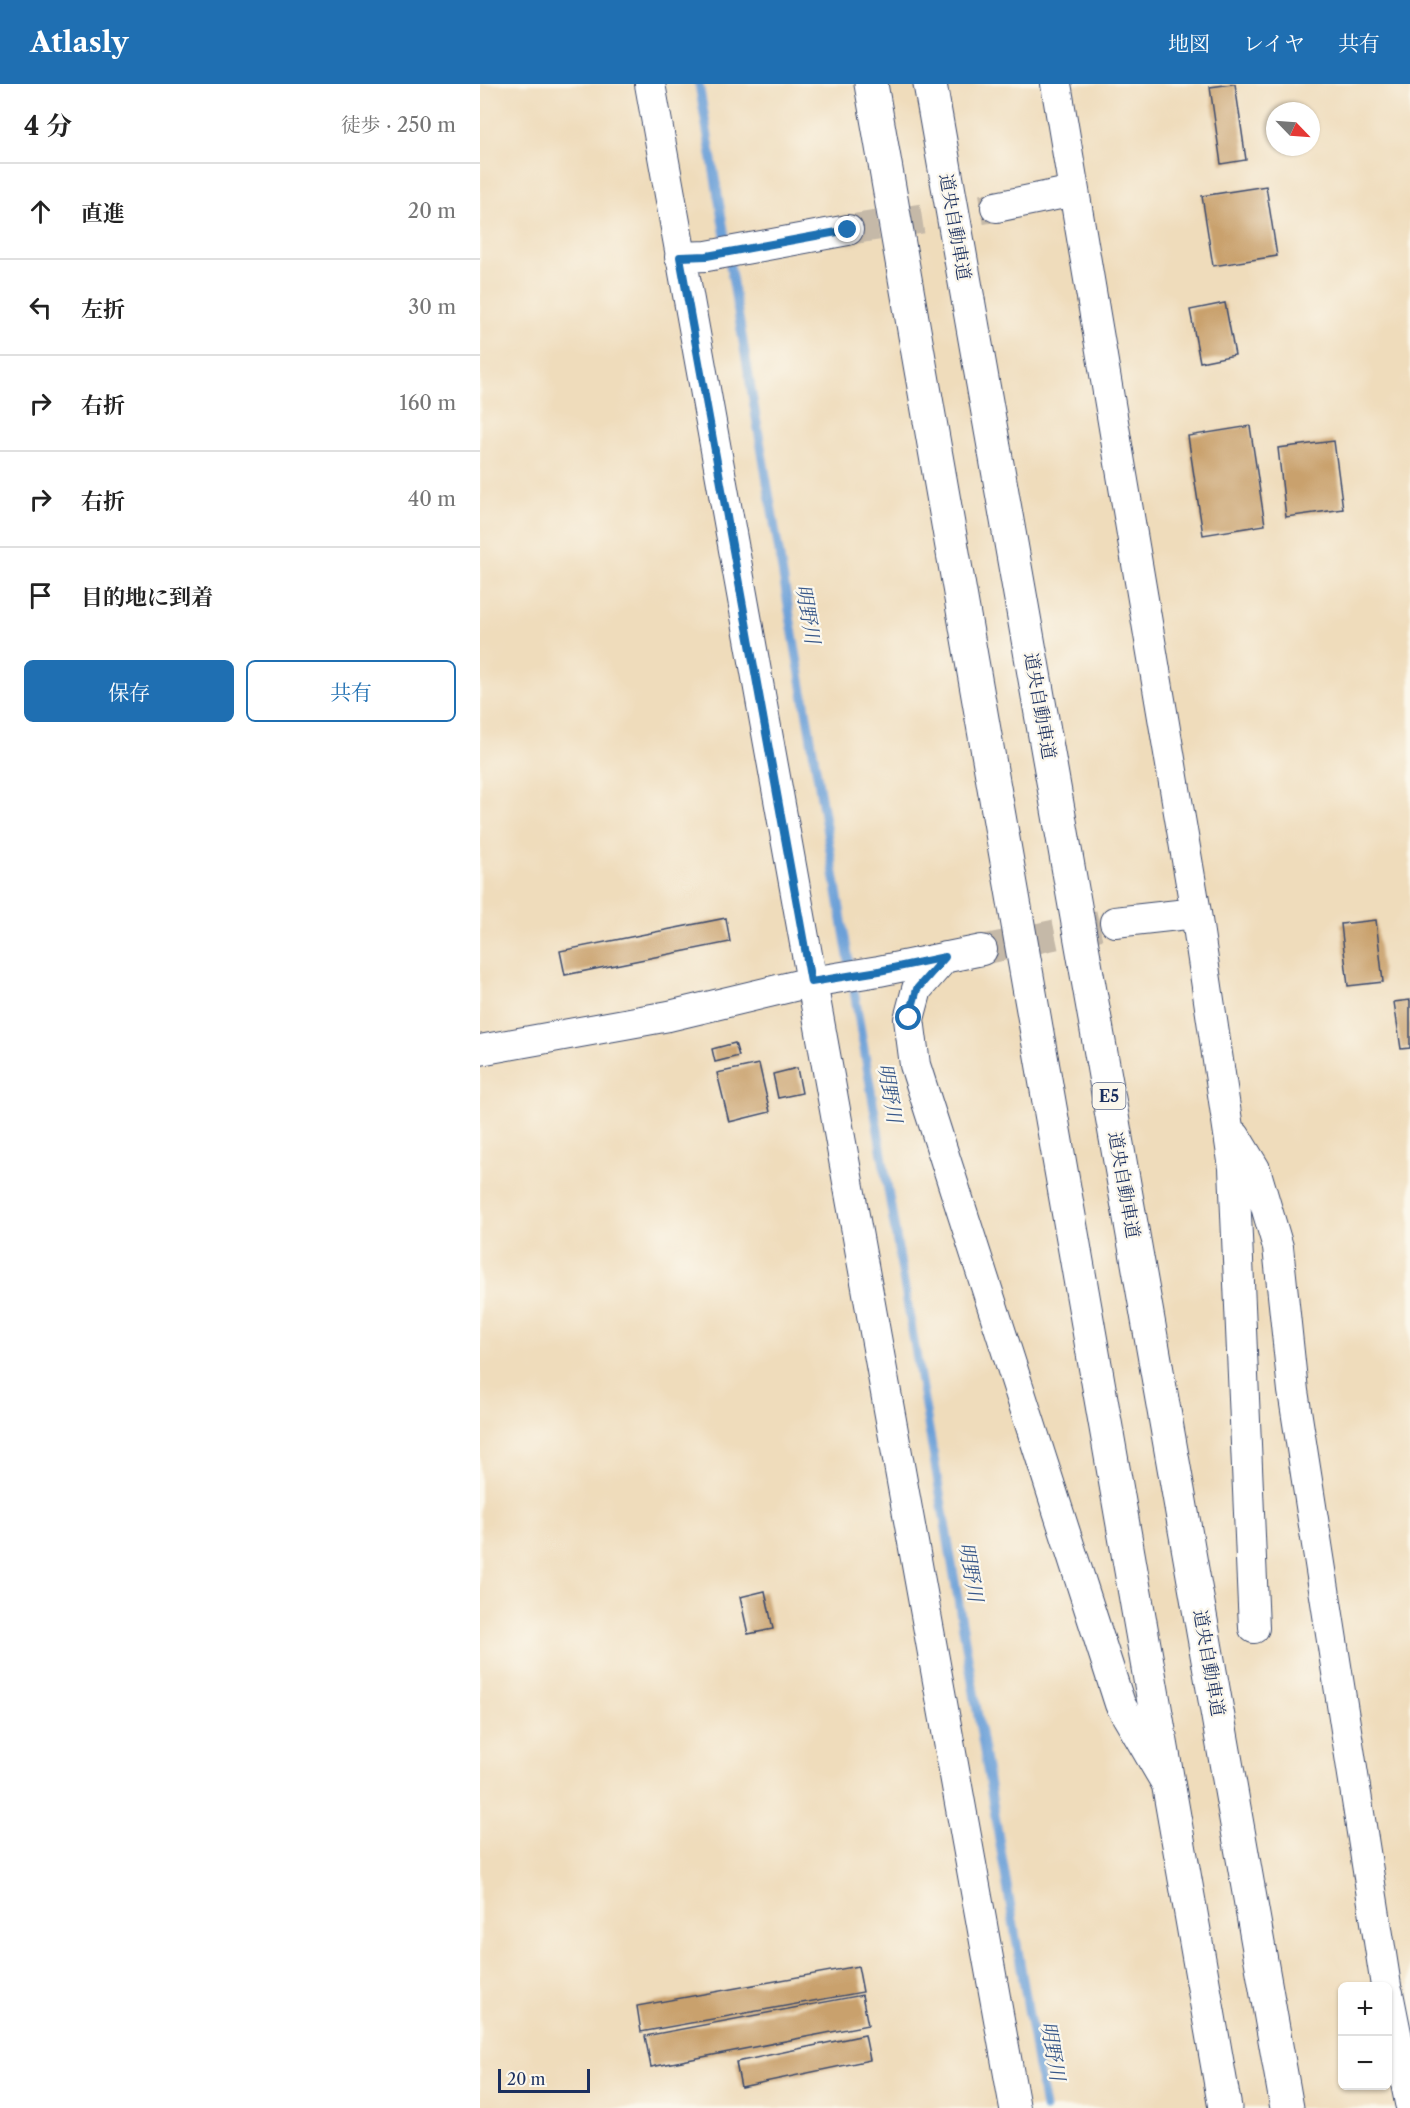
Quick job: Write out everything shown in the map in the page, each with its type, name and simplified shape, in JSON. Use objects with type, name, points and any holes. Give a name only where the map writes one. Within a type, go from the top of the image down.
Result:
[{"type":"highway","points":[[871,84],[1225,2108]]},
{"type":"highway","name":"道央自動車道","points":[[930,84],[1287,2108]]},
{"type":"street","points":[[650,84],[694,256],[824,980],[1015,2108]]},
{"type":"street","points":[[1056,84],[1196,913],[1234,1168],[1254,1628]]},
{"type":"street","points":[[996,207],[1074,191]]},
{"type":"street","points":[[694,256],[848,230]]},
{"type":"street","points":[[1115,922],[1196,913]]},
{"type":"street","points":[[480,1050],[669,1016],[824,980],[982,950]]},
{"type":"street","points":[[945,957],[917,989],[909,1018],[915,1065],[1120,1704],[1169,1788]]},
{"type":"street","points":[[1227,1120],[1255,1169],[1278,1247],[1293,1391],[1385,1982]]},
{"type":"street","points":[[1392,2013],[1410,2103]]},
{"type":"building","points":[[1235,84],[1246,160],[1221,164],[1210,87]]},
{"type":"building","points":[[1266,186],[1277,256],[1213,266],[1202,196]]},
{"type":"building","points":[[1225,303],[1235,355],[1200,362],[1190,310]]},
{"type":"building","points":[[1250,426],[1265,525],[1203,535],[1188,436]]},
{"type":"building","points":[[1334,441],[1343,509],[1286,517],[1278,448]]},
{"type":"building","points":[[726,918],[730,942],[565,975],[560,951]]},
{"type":"building","points":[[1376,920],[1383,982],[1348,986],[1341,924]]},
{"type":"building","points":[[1410,1000],[1410,1048],[1401,1049],[1394,1002]]},
{"type":"building","points":[[735,1043],[739,1056],[715,1062],[712,1049]]},
{"type":"building","points":[[759,1064],[770,1112],[729,1122],[717,1073]]},
{"type":"building","points":[[797,1068],[802,1093],[778,1098],[773,1074]]},
{"type":"building","points":[[765,1591],[773,1629],[748,1634],[740,1597]]},
{"type":"building","points":[[858,1966],[863,1992],[641,2032],[637,2006]]},
{"type":"building","points":[[862,1995],[868,2025],[651,2067],[645,2036]]},
{"type":"building","points":[[865,2035],[870,2060],[741,2087],[736,2062]]},
{"type":"waterway","name":"明野川","points":[[699,84],[1045,2108]]},
{"type":"tunnel","points":[[848,230],[996,207]]},
{"type":"tunnel","points":[[982,950],[1115,922]]},
{"type":"route","points":[[848,230],[707,256],[680,257],[811,982],[945,957],[917,989],[909,1018]]}]
